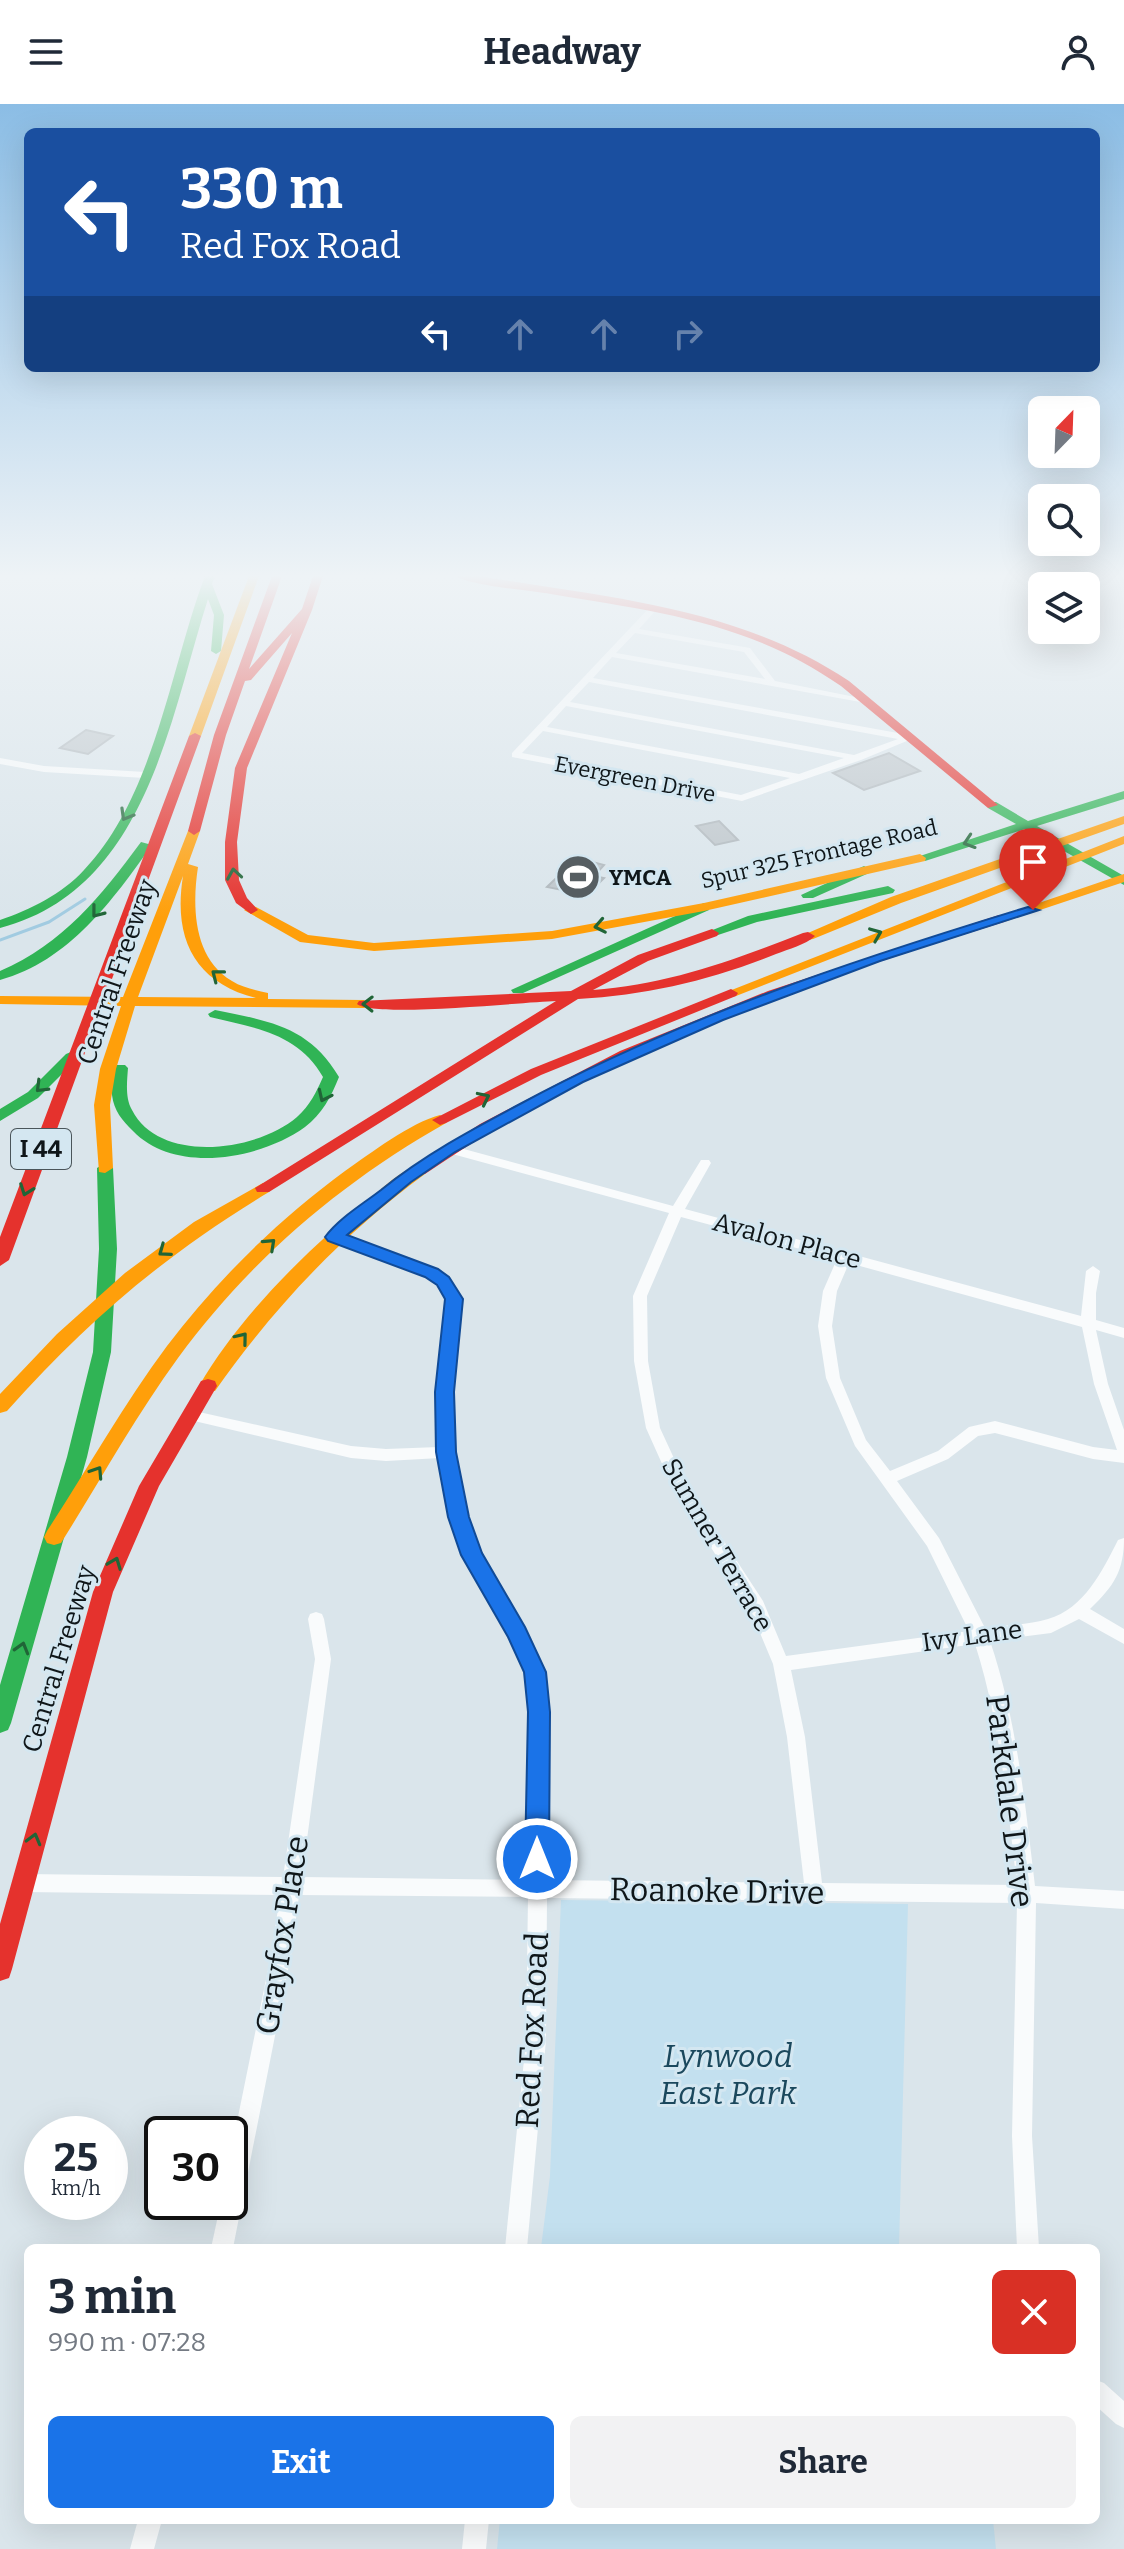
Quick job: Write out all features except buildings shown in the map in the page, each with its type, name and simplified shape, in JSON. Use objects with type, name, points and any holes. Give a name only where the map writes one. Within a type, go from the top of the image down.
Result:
[{"type":"main road","name":"Central Freeway","points":[[0,924],[63,897],[95,865],[139,792],[173,690]]},
{"type":"main road","name":"Central Freeway","points":[[0,1260],[211,690]]},
{"type":"main road","name":"Central Freeway","points":[[0,1723],[91,1405],[102,1352],[108,1249],[102,1105],[115,1042],[193,836],[235,690]]},
{"type":"main road","name":"Spur 325 Frontage Road","points":[[274,690],[241,768],[231,842],[232,880],[241,900],[258,916],[305,939],[374,947],[552,935],[704,907],[915,859],[1032,828],[1124,795]]},
{"type":"main road","points":[[852,690],[963,784],[1032,828],[1119,877]]},
{"type":"main road","points":[[0,1000],[446,1003],[612,993],[671,983],[731,967],[896,900],[1124,820]]},
{"type":"main road","points":[[0,976],[44,959],[75,937],[160,827]]},
{"type":"main road","points":[[193,836],[196,849],[185,888],[194,941],[207,967],[235,987],[289,1003]]},
{"type":"main road","points":[[54,1537],[177,1345],[215,1299],[292,1223],[352,1175],[455,1112],[520,1080],[935,910],[1124,840]]},
{"type":"main road","points":[[0,1406],[74,1325],[168,1248],[505,1036],[643,958],[753,919],[864,870]]},
{"type":"main road","points":[[753,919],[982,870]]},
{"type":"main road","points":[[449,1149],[578,1079],[718,1016],[875,958],[1119,877]]},
{"type":"main road","points":[[446,1003],[516,991],[559,976],[665,922],[704,907]]},
{"type":"main road","points":[[0,1015],[215,1014],[388,1020],[611,1007],[804,964]]},
{"type":"main road","points":[[669,1018],[808,983]]},
{"type":"main road","points":[[115,1042],[121,1052],[120,1099],[128,1118],[136,1129],[171,1145],[215,1151],[250,1147],[286,1134],[313,1116],[322,1104],[331,1077],[320,1052],[292,1034],[215,1014]]},
{"type":"main road","points":[[0,1116],[33,1095],[80,1045]]},
{"type":"main road","name":"Central Freeway","points":[[0,1969],[90,1627],[134,1513],[190,1415],[230,1353],[279,1293],[334,1237],[405,1179],[449,1149]]},
{"type":"street","points":[[540,728],[575,690]]},
{"type":"street","points":[[647,690],[909,738]]},
{"type":"street","points":[[811,690],[866,700]]},
{"type":"street","points":[[563,703],[859,758]]},
{"type":"street","name":"Evergreen Drive","points":[[800,777],[540,728],[515,755],[742,798],[909,738]]},
{"type":"street","points":[[0,761],[44,769],[145,775]]},
{"type":"street","name":"Avalon Place","points":[[449,1149],[1124,1333]]},
{"type":"street","name":"Sumner Terrace","points":[[705,1163],[677,1211],[640,1296],[641,1361],[653,1428],[677,1482],[757,1606],[781,1664],[796,1737],[814,1892]]},
{"type":"street","name":"Red Fox Road","points":[[334,1237],[432,1273],[451,1290],[454,1299],[444,1402],[446,1452],[459,1517],[472,1555],[517,1633],[535,1672],[539,1712],[536,2040],[516,2244]]},
{"type":"street","name":"Parkdale Drive","points":[[845,1256],[830,1291],[825,1326],[833,1378],[860,1442],[933,1542],[980,1635],[997,1687],[1011,1758],[1027,1894],[1022,2136],[1028,2244]]},
{"type":"street","points":[[1093,1271],[1088,1290],[1088,1323],[1102,1389],[1124,1449]]},
{"type":"street","points":[[190,1415],[351,1452],[386,1455],[446,1452]]},
{"type":"street","points":[[886,1479],[943,1455],[974,1431],[995,1427],[1093,1453],[1124,1457]]},
{"type":"street","name":"Ivy Lane","points":[[781,1664],[1051,1626],[1079,1611],[1105,1581],[1124,1544]]},
{"type":"street","points":[[1079,1611],[1124,1637]]},
{"type":"street","name":"Grayfox Place","points":[[223,2244],[254,2099],[291,1887],[323,1659],[316,1619]]},
{"type":"street","name":"Roanoke Drive","points":[[23,1883],[1027,1894],[1124,1900]]},
{"type":"street","points":[[1100,2395],[1124,2416]]},
{"type":"street","points":[[142,2549],[149,2524]]},
{"type":"street","points":[[474,2549],[477,2524]]},
{"type":"green space","name":"Lynwood East Park","points":[[561,1900],[908,1904],[899,2244],[542,2244],[550,2176]]},
{"type":"green space","points":[[500,2524],[993,2524],[996,2549],[497,2549]]},
{"type":"waterway","points":[[0,940],[49,922],[85,899]]},
{"type":"traffic: fast","points":[[0,924],[36,910],[69,890],[89,873],[111,846],[146,774],[175,690]]},
{"type":"traffic: fast","points":[[920,858],[1124,795]]},
{"type":"traffic: fast","points":[[992,805],[1124,881]]},
{"type":"traffic: fast","points":[[0,976],[47,953],[66,939],[99,906],[146,845]]},
{"type":"traffic: fast","points":[[808,895],[864,870]]},
{"type":"traffic: fast","points":[[712,933],[753,919],[888,890]]},
{"type":"traffic: fast","points":[[518,990],[704,907]]},
{"type":"traffic: fast","points":[[120,1068],[119,1087],[127,1116],[145,1135],[168,1146],[195,1152],[223,1152],[277,1137],[300,1123],[318,1105],[331,1077],[322,1061],[310,1048],[282,1031],[215,1014]]},
{"type":"traffic: fast","points":[[0,1116],[33,1095],[71,1057]]},
{"type":"traffic: fast","points":[[0,1723],[77,1457],[102,1352],[108,1249],[105,1168]]},
{"type":"traffic: slow","points":[[195,736],[212,690]]},
{"type":"traffic: slow","points":[[808,936],[896,900],[1124,820]]},
{"type":"traffic: slow","points":[[105,1168],[102,1105],[108,1069],[136,980],[194,831]]},
{"type":"traffic: slow","points":[[731,993],[1124,840]]},
{"type":"traffic: slow","points":[[251,910],[305,939],[374,947],[552,935],[704,907],[920,858]]},
{"type":"traffic: slow","points":[[191,867],[188,914],[201,958],[222,981],[263,996]]},
{"type":"traffic: slow","points":[[999,919],[1124,878]]},
{"type":"traffic: slow","points":[[0,1000],[364,1004]]},
{"type":"traffic: slow","points":[[54,1537],[156,1375],[228,1284],[292,1221],[327,1192],[401,1142],[440,1120]]},
{"type":"traffic: slow","points":[[208,1386],[254,1325],[304,1268],[359,1216],[419,1170]]},
{"type":"traffic: slow","points":[[0,1406],[63,1339],[131,1277],[190,1233],[263,1188]]},
{"type":"traffic: jam","points":[[194,831],[220,735],[236,690]]},
{"type":"traffic: jam","points":[[251,910],[241,900],[232,880],[231,842],[241,768],[274,690]]},
{"type":"traffic: jam","points":[[854,690],[992,805]]},
{"type":"traffic: jam","points":[[0,1260],[195,736]]},
{"type":"traffic: jam","points":[[419,1170],[485,1127],[554,1089],[699,1022],[848,967],[999,919]]},
{"type":"traffic: jam","points":[[263,1188],[591,985],[643,958],[712,933]]},
{"type":"traffic: jam","points":[[364,1004],[408,1005],[612,993],[671,983],[731,967],[808,936]]},
{"type":"traffic: jam","points":[[440,1120],[536,1072],[731,993]]},
{"type":"traffic: jam","points":[[0,1969],[103,1592],[149,1486],[208,1386]]},
{"type":"place","name":"YMCA","points":[[578,877]]},
{"type":"route","points":[[537,1859],[539,1712],[535,1672],[517,1633],[472,1555],[459,1517],[446,1452],[444,1392],[454,1299],[451,1290],[432,1273],[334,1237],[405,1179],[449,1149],[578,1079],[718,1016],[875,958],[1033,910]]}]
